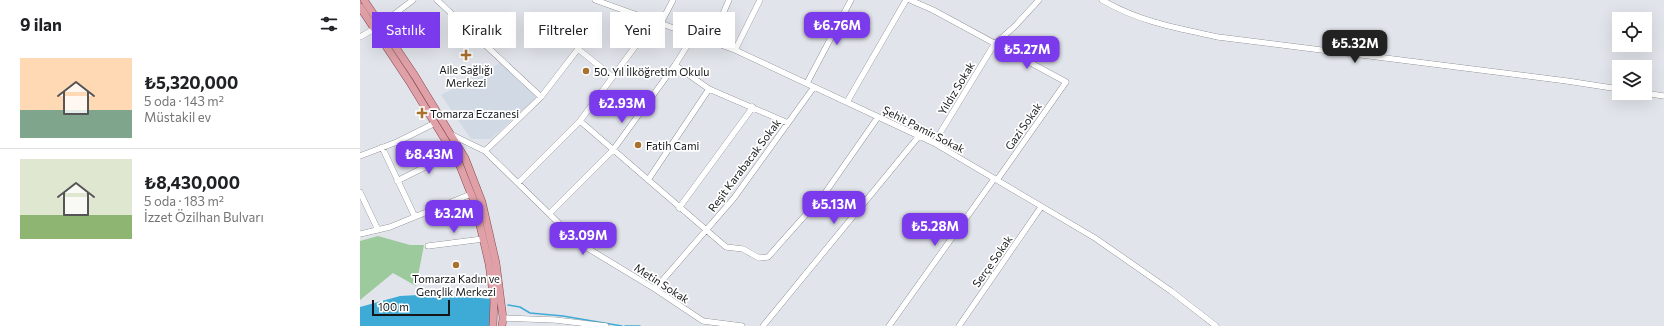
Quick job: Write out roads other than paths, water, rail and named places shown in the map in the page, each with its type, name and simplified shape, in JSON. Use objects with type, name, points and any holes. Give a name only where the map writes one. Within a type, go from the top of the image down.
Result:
[{"type":"main road","points":[[364,0],[372,17]]},
{"type":"main road","points":[[360,7],[372,21]]},
{"type":"main road","points":[[390,48],[458,161],[475,204],[489,264],[494,301],[493,326]]},
{"type":"main road","points":[[393,48],[415,76],[465,158],[482,202],[496,263],[503,318],[502,326]]},
{"type":"street","points":[[396,12],[412,0]]},
{"type":"street","points":[[436,0],[541,97]]},
{"type":"street","name":"Şehit Pamir Sokak","points":[[595,0],[629,12]]},
{"type":"street","points":[[665,16],[673,0]]},
{"type":"street","points":[[724,12],[729,0]]},
{"type":"street","points":[[735,50],[760,0]]},
{"type":"street","points":[[807,83],[851,0]]},
{"type":"street","points":[[847,102],[906,0]]},
{"type":"street","points":[[910,0],[996,43]]},
{"type":"street","name":"Yıldız Sokak","points":[[934,143],[996,43],[1039,0]]},
{"type":"street","points":[[1102,0],[1121,11],[1163,26],[1218,37],[1612,88]]},
{"type":"street","points":[[360,38],[372,30]]},
{"type":"street","name":"Gazi Sokak","points":[[889,326],[1066,82],[996,43]]},
{"type":"street","points":[[518,183],[580,121],[634,48]]},
{"type":"street","points":[[550,213],[613,150],[686,48]]},
{"type":"street","name":"Şehit Pamir Sokak","points":[[730,48],[934,143],[1108,247],[1171,291],[1216,326]]},
{"type":"street","points":[[485,151],[541,97],[578,49],[613,77]]},
{"type":"street","points":[[675,65],[709,89],[754,107],[788,123]]},
{"type":"street","name":"Reşit Karabacak Sokak","points":[[655,289],[734,198],[814,87]]},
{"type":"street","points":[[648,180],[709,89]]},
{"type":"street","points":[[1652,94],[1664,96]]},
{"type":"street","points":[[679,208],[754,107]]},
{"type":"street","points":[[580,121],[726,247],[743,249],[759,258],[768,257],[825,193],[878,117]]},
{"type":"street","points":[[360,156],[435,123]]},
{"type":"street","name":"Metin Sokak","points":[[450,134],[485,151],[580,243],[655,289],[705,324],[742,326]]},
{"type":"street","points":[[763,326],[919,136]]},
{"type":"street","points":[[382,147],[415,217]]},
{"type":"street","points":[[397,181],[453,153]]},
{"type":"street","points":[[360,192],[378,230]]},
{"type":"street","points":[[360,234],[390,228],[471,194]]},
{"type":"street","name":"Serçe Sokak","points":[[959,326],[1041,207]]},
{"type":"street","points":[[428,246],[483,239]]},
{"type":"street","points":[[503,318],[549,320],[606,326]]},
{"type":"street","points":[[549,320],[553,326]]},
{"type":"water","points":[[437,294],[491,299],[492,326],[360,326],[360,307],[400,296]]},
{"type":"waterway","points":[[508,305],[520,307],[530,313],[563,316],[622,326]]},
{"type":"waterway","points":[[625,326],[640,326]]},
{"type":"place","name":"Aile Sağlığı Merkezi","points":[[466,55]]},
{"type":"place","name":"50. Yıl İlköğretim Okulu","points":[[586,71]]},
{"type":"place","name":"Tomarza Eczanesi","points":[[422,113]]},
{"type":"place","name":"Fatih Cami","points":[[638,145]]},
{"type":"place","name":"Tomarza Kadın ve Gençlik Merkezi","points":[[456,265]]}]
